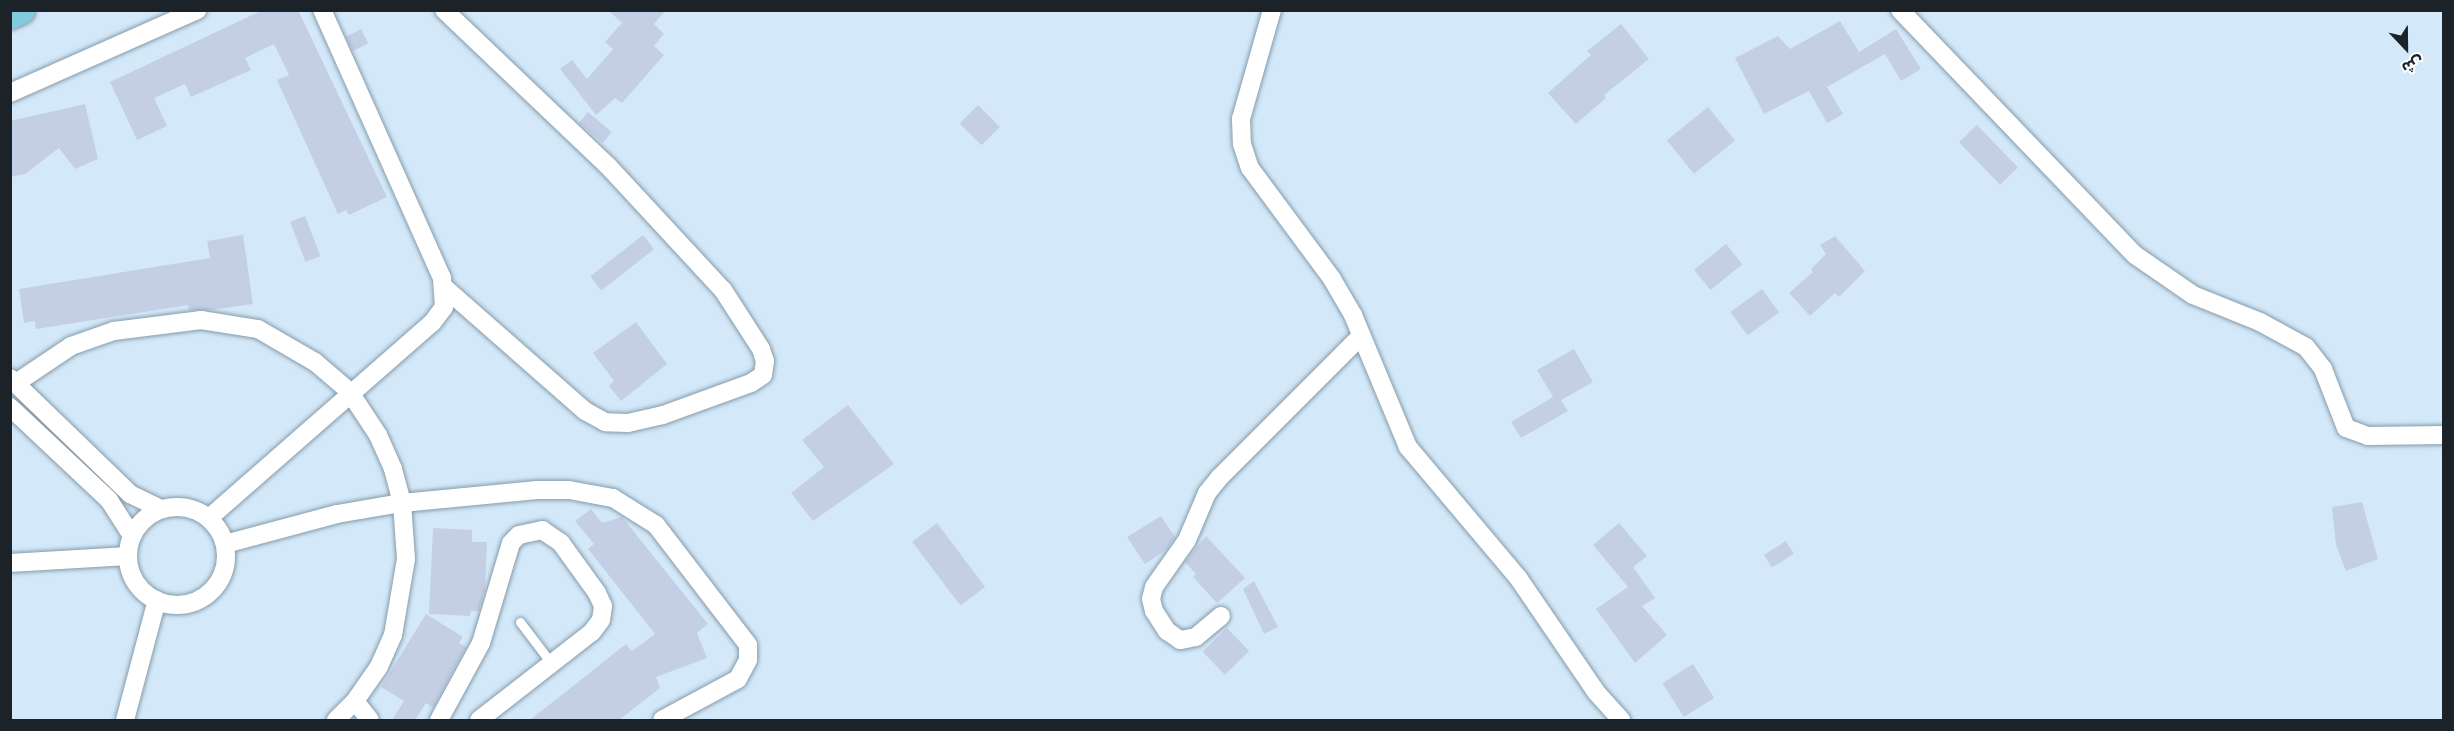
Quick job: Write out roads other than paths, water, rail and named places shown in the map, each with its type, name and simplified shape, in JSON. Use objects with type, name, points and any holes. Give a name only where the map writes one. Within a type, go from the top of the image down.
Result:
[{"type":"street","points":[[10,93],[197,10]]},
{"type":"street","points":[[322,10],[445,288],[585,411],[605,422],[628,423],[663,415],[742,387],[762,375],[765,361],[761,349],[723,290],[608,166],[444,10]]},
{"type":"street","points":[[1272,10],[1241,119],[1242,144],[1251,168],[1332,279],[1361,336],[1408,447],[1519,579],[1596,692],[1621,720]]},
{"type":"street","points":[[1900,10],[2135,255],[2193,295],[2260,322],[2306,347],[2323,369],[2337,414],[2346,428],[2368,436],[2444,435]]},
{"type":"street","points":[[209,518],[349,392],[439,316],[445,288]]},
{"type":"street","points":[[161,509],[139,524],[132,536],[128,556],[136,583],[157,600],[187,603],[214,588],[226,560],[225,544],[209,518],[194,510],[161,509],[130,494],[13,380],[71,346],[114,331],[154,323],[201,320],[258,329],[315,362],[349,392],[378,435],[402,503],[406,559],[402,601],[378,668],[356,701],[336,720]]},
{"type":"street","points":[[1221,616],[1196,637],[1173,636],[1154,611],[1150,599],[1154,587],[1186,540],[1207,493],[1220,477],[1361,336]]},
{"type":"street","points":[[10,407],[109,500],[132,536]]},
{"type":"street","points":[[225,544],[337,514],[402,503],[569,490],[613,498],[656,525],[744,638],[749,652],[746,667],[738,679],[662,720]]},
{"type":"street","points":[[439,720],[481,644],[511,543],[530,530],[542,530],[557,539],[603,606],[597,627],[479,720]]},
{"type":"street","points":[[10,563],[128,556]]},
{"type":"street","points":[[125,720],[157,600]]},
{"type":"street","points":[[356,701],[370,720]]},
{"type":"lane","points":[[520,622],[552,664]]}]
